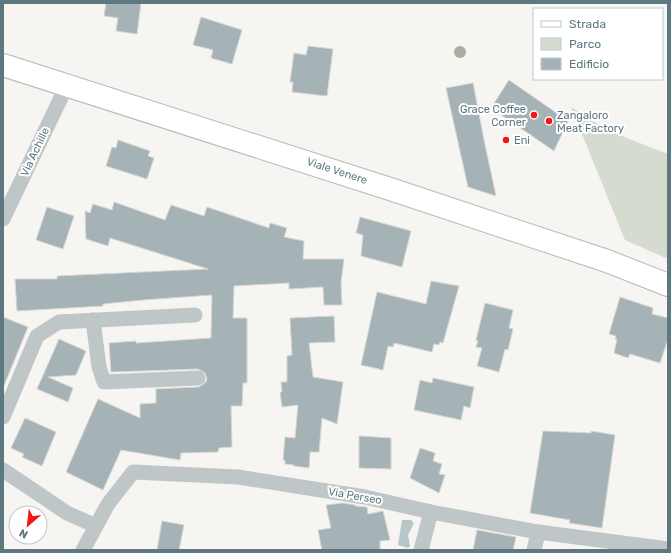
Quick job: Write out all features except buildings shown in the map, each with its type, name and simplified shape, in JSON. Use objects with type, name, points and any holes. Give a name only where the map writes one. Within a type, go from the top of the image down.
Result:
[{"type":"street","name":"Viale Venere","points":[[3,65],[390,189],[607,261],[668,285]]},
{"type":"street","name":"Via Achille","points":[[5,211],[67,85]]},
{"type":"street","points":[[3,417],[37,336],[59,322],[194,315]]},
{"type":"street","points":[[93,320],[99,367],[104,382],[198,378]]},
{"type":"street","points":[[3,470],[67,513],[96,526]]},
{"type":"street","name":"Via Perseo","points":[[83,550],[108,504],[133,472],[238,477],[366,497],[431,512],[538,532],[668,549]]},
{"type":"street","points":[[421,550],[431,512]]},
{"type":"street","points":[[534,550],[538,532]]},
{"type":"green space","points":[[571,107],[609,131],[668,154],[668,259],[625,240]]},
{"type":"shaded area","points":[[402,520],[411,520],[414,523],[408,535],[410,546],[408,548],[398,545]]},
{"type":"place","name":"Grace Coffee Corner","points":[[534,115]]},
{"type":"place","name":"Zangaloro Meat Factory","points":[[549,121]]},
{"type":"place","name":"Eni","points":[[506,140]]}]
